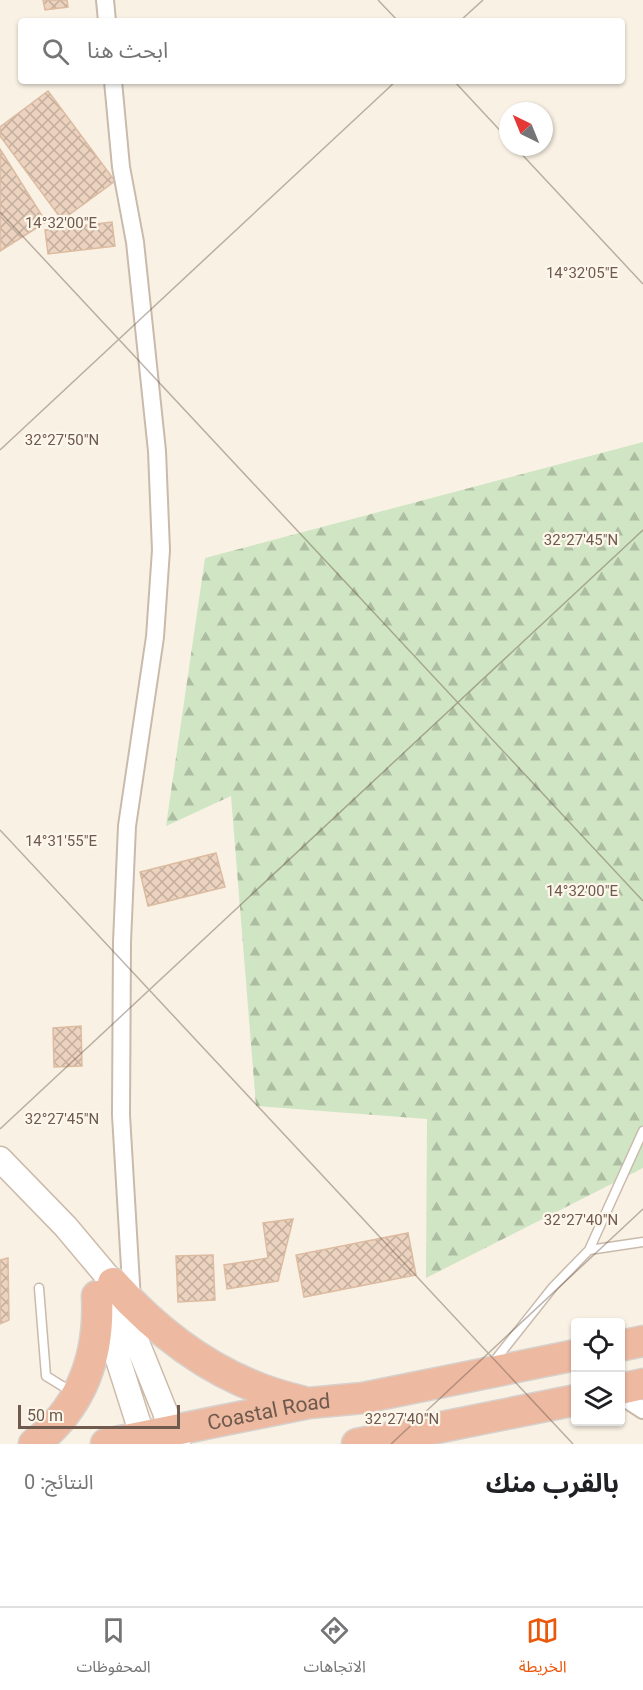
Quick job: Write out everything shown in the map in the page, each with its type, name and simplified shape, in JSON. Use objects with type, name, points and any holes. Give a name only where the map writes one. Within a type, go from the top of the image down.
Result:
[{"type":"highway","points":[[34,1444],[63,1417],[77,1396],[114,1295],[174,1341],[221,1371],[272,1394],[309,1402]]},
{"type":"highway","points":[[625,1345],[643,1341]]},
{"type":"highway","name":"Coastal Road","points":[[106,1444],[175,1437],[309,1402],[363,1398],[571,1356]]},
{"type":"highway","points":[[625,1388],[643,1384]]},
{"type":"highway","points":[[359,1444],[571,1401]]},
{"type":"street","points":[[105,0],[107,18]]},
{"type":"street","points":[[113,84],[122,167],[135,242],[157,451],[161,550],[156,637],[127,826],[122,942],[121,1115],[114,1295],[144,1440]]},
{"type":"street","points":[[0,1159],[66,1227],[114,1295],[175,1437]]},
{"type":"street","points":[[625,1398],[643,1410]]},
{"type":"lane","points":[[484,1374],[553,1287],[589,1250],[643,1131]]},
{"type":"lane","points":[[589,1250],[643,1242]]},
{"type":"lane","points":[[39,1288],[46,1376],[77,1396]]},
{"type":"green space","points":[[643,442],[643,1168],[426,1278],[427,1119],[256,1106],[231,796],[166,826],[205,558]]},
{"type":"building","points":[[43,0],[67,0],[68,7],[45,10]]},
{"type":"building","points":[[48,91],[115,181],[62,220],[0,136],[0,127]]},
{"type":"building","points":[[0,149],[46,222],[0,251]]},
{"type":"building","points":[[112,222],[115,246],[48,254],[45,230]]},
{"type":"building","points":[[216,853],[225,887],[148,906],[140,872]]},
{"type":"building","points":[[81,1026],[82,1066],[54,1067],[53,1028]]},
{"type":"building","points":[[293,1219],[278,1281],[227,1289],[224,1265],[268,1258],[263,1223]]},
{"type":"building","points":[[408,1233],[416,1275],[304,1297],[296,1255]]},
{"type":"building","points":[[213,1255],[215,1300],[178,1302],[176,1256]]},
{"type":"building","points":[[8,1258],[9,1320],[0,1324],[0,1260]]}]
